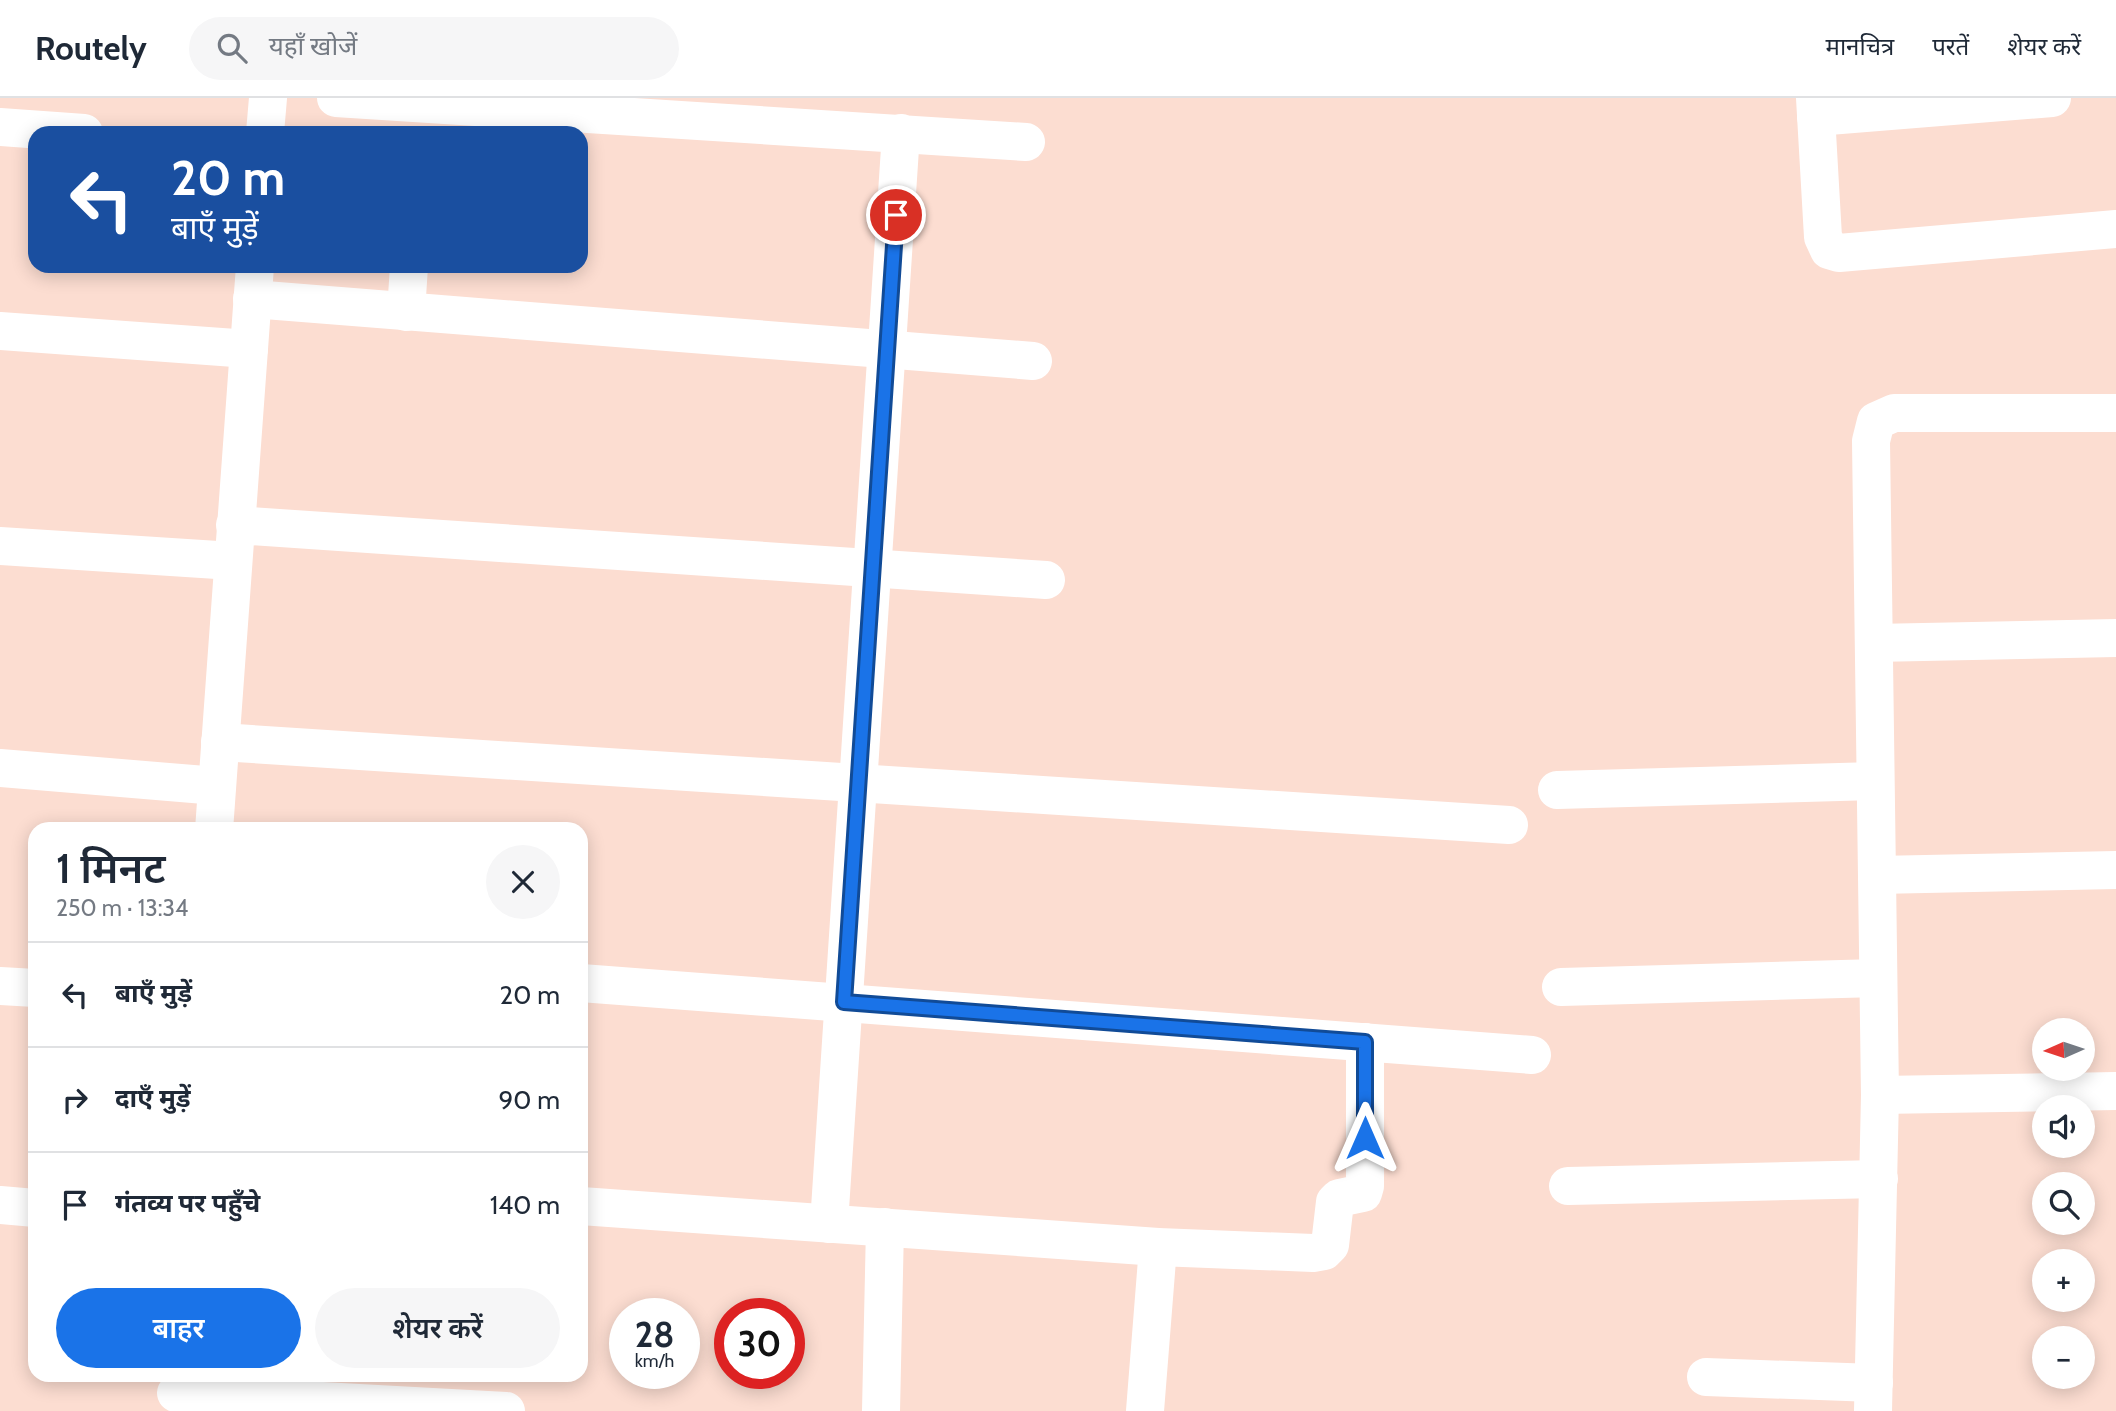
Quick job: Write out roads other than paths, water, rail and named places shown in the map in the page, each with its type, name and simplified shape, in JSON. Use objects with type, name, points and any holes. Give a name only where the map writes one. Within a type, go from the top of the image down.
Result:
[{"type":"street","points":[[266,126],[268,98]]},
{"type":"street","points":[[336,98],[419,118],[901,134],[1026,142]]},
{"type":"street","points":[[2052,98],[1815,108],[1823,237],[1829,250],[1839,253],[2116,229]]},
{"type":"street","points":[[0,127],[28,129]]},
{"type":"street","points":[[830,1224],[901,134]]},
{"type":"street","points":[[406,312],[409,273]]},
{"type":"street","points":[[215,822],[253,283],[406,312],[1033,361]]},
{"type":"street","points":[[0,331],[249,349]]},
{"type":"street","points":[[1706,1377],[1874,1397],[1880,1095],[1871,442],[1877,421],[1894,413],[2116,413]]},
{"type":"street","points":[[0,546],[234,543],[872,569],[1046,580]]},
{"type":"street","points":[[1874,643],[2116,638]]},
{"type":"street","points":[[220,742],[1509,825]]},
{"type":"street","points":[[0,768],[217,786]]},
{"type":"street","points":[[1557,790],[1875,781]]},
{"type":"street","points":[[1877,875],[2116,870]]},
{"type":"street","points":[[1562,987],[1878,978]]},
{"type":"street","points":[[588,984],[1532,1055]]},
{"type":"street","points":[[0,986],[28,988]]},
{"type":"street","points":[[588,1207],[1158,1247],[1313,1253],[1324,1251],[1330,1245],[1335,1202],[1339,1198],[1363,1193],[1365,1186],[1365,1042]]},
{"type":"street","points":[[1880,1095],[2116,1091]]},
{"type":"street","points":[[1568,1186],[1879,1179]]},
{"type":"street","points":[[0,1205],[28,1207]]},
{"type":"street","points":[[881,1411],[885,1227]]},
{"type":"street","points":[[1145,1411],[1158,1247]]},
{"type":"street","points":[[176,1393],[506,1411]]}]
